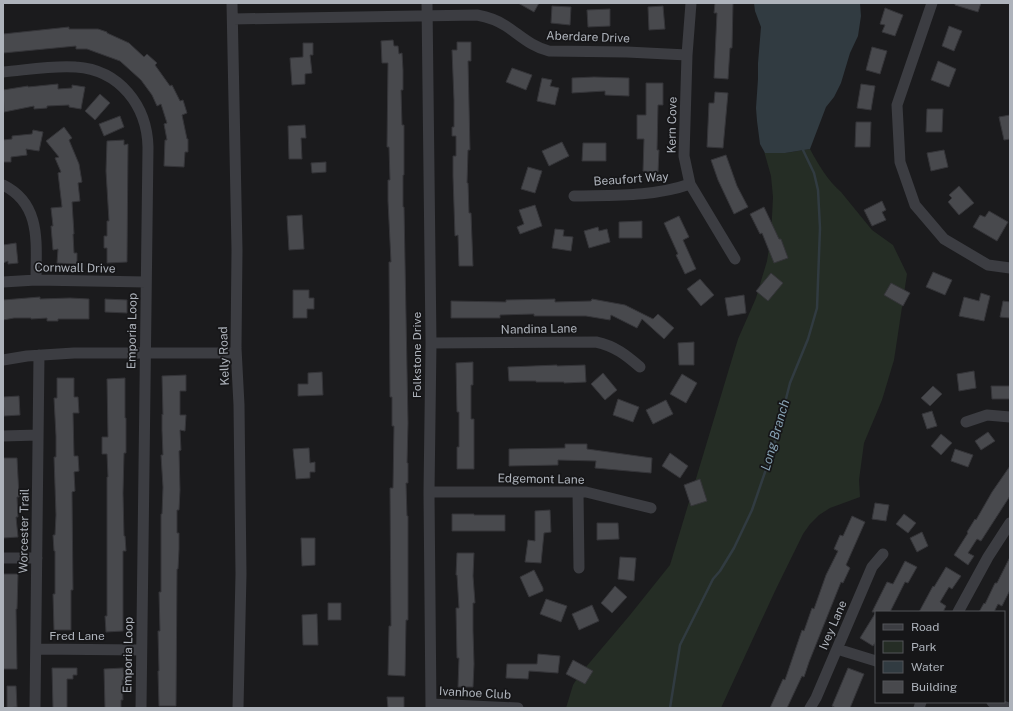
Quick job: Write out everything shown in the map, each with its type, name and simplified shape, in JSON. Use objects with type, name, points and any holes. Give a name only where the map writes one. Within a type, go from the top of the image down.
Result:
[{"type":"street","name":"Kelly Road","points":[[232,3],[237,250],[236,353],[239,405],[241,574],[238,708]]},
{"type":"street","name":"Folkstone Drive","points":[[427,3],[431,343],[429,492],[431,706]]},
{"type":"street","name":"Kern Cove","points":[[691,3],[687,55],[684,156],[690,184],[735,259]]},
{"type":"street","points":[[932,3],[897,104],[900,162],[915,205],[944,239],[988,265],[1010,268]]},
{"type":"street","name":"Aberdare Drive","points":[[233,18],[478,15],[492,18],[507,26],[528,43],[539,49],[549,51],[627,52],[687,55]]},
{"type":"street","name":"Emporia Loop","points":[[3,72],[68,66],[97,71],[116,82],[132,98],[143,118],[148,135],[141,708]]},
{"type":"street","name":"Beaufort Way","points":[[574,196],[667,192],[690,184]]},
{"type":"street","points":[[3,185],[20,196],[29,210],[34,224],[36,237],[36,280]]},
{"type":"street","name":"Cornwall Drive","points":[[3,282],[36,280],[146,282]]},
{"type":"street","name":"Nandina Lane","points":[[431,343],[596,342],[626,354],[640,367]]},
{"type":"street","points":[[3,360],[39,355],[74,353],[236,353]]},
{"type":"street","name":"Worcester Trail","points":[[35,708],[37,649],[39,355]]},
{"type":"street","points":[[966,422],[987,415],[1010,417]]},
{"type":"street","points":[[3,436],[38,435]]},
{"type":"street","name":"Edgemont Lane","points":[[429,492],[578,492],[594,494],[651,508]]},
{"type":"street","points":[[578,492],[578,568]]},
{"type":"street","points":[[959,611],[988,557],[1010,523]]},
{"type":"street","name":"Ivey Lane","points":[[810,708],[816,698],[872,566],[883,554]]},
{"type":"street","points":[[3,558],[37,558]]},
{"type":"street","name":"Fred Lane","points":[[37,649],[142,650]]},
{"type":"street","points":[[837,649],[875,661]]},
{"type":"street","points":[[995,703],[1008,708]]},
{"type":"street","name":"Ivanhoe Club","points":[[431,706],[518,708]]},
{"type":"green space","points":[[810,149],[828,178],[872,230],[893,245],[907,274],[894,360],[882,400],[864,443],[859,480],[860,497],[830,508],[819,515],[803,534],[721,708],[566,708],[573,685],[580,674],[670,565],[738,339],[756,298],[767,261],[771,236],[773,197],[771,176],[764,151],[765,153],[785,153]]},
{"type":"water","points":[[754,3],[860,3],[861,16],[858,36],[850,53],[841,83],[834,97],[826,107],[810,149],[785,153],[765,153],[760,144],[756,108],[761,27],[755,11]]},
{"type":"building","points":[[518,3],[539,3],[534,12]]},
{"type":"building","points":[[715,3],[733,3],[732,48],[730,48],[728,79],[714,78],[717,13],[714,13]]},
{"type":"building","points":[[955,3],[981,3],[978,12],[955,5]]},
{"type":"building","points":[[552,6],[571,7],[570,25],[551,23]]},
{"type":"building","points":[[663,6],[665,29],[649,30],[648,7]]},
{"type":"building","points":[[885,8],[903,15],[895,36],[882,32],[885,25],[880,24]]},
{"type":"building","points":[[610,9],[610,26],[588,27],[587,10]]},
{"type":"building","points":[[949,26],[962,31],[954,51],[942,46]]},
{"type":"building","points":[[69,27],[69,29],[98,29],[107,32],[129,43],[144,57],[147,54],[157,63],[155,65],[170,86],[172,85],[180,101],[183,100],[187,113],[182,115],[188,139],[188,152],[185,152],[184,167],[164,166],[165,140],[167,140],[164,124],[167,123],[161,104],[157,106],[152,95],[141,80],[120,61],[87,49],[76,49],[76,46],[3,53],[3,34]]},
{"type":"building","points":[[393,40],[394,46],[398,46],[399,54],[402,53],[403,70],[403,90],[401,90],[402,125],[404,125],[403,207],[408,423],[408,483],[406,483],[408,516],[408,620],[406,620],[405,676],[388,675],[389,626],[391,626],[390,488],[393,488],[394,426],[392,426],[392,397],[390,397],[389,262],[391,262],[388,201],[388,180],[390,180],[389,147],[387,147],[388,63],[382,63],[381,41]]},
{"type":"building","points":[[457,42],[471,42],[471,61],[468,61],[470,150],[468,150],[467,183],[469,213],[471,213],[473,266],[459,266],[458,235],[455,236],[453,156],[456,156],[456,136],[452,136],[452,127],[454,127],[454,100],[452,50],[457,50]]},
{"type":"building","points":[[303,43],[313,43],[313,55],[310,55],[312,73],[305,74],[305,84],[292,85],[290,58],[303,57]]},
{"type":"building","points":[[872,47],[887,51],[880,74],[866,70]]},
{"type":"building","points":[[938,61],[956,69],[949,87],[931,80]]},
{"type":"building","points":[[512,68],[532,75],[526,90],[506,82]]},
{"type":"building","points":[[542,78],[552,80],[550,86],[559,88],[555,105],[537,101]]},
{"type":"building","points":[[572,78],[629,78],[629,96],[605,95],[605,91],[572,93]]},
{"type":"building","points":[[646,83],[663,83],[663,105],[658,105],[658,172],[643,171],[644,139],[637,139],[637,115],[646,115]]},
{"type":"building","points":[[58,84],[58,89],[72,88],[72,85],[85,87],[81,109],[69,107],[69,105],[47,106],[47,108],[34,109],[34,106],[4,112],[3,90],[28,86]]},
{"type":"building","points":[[861,84],[875,86],[871,110],[857,108]]},
{"type":"building","points":[[715,92],[728,93],[723,148],[707,147],[709,103],[714,103]]},
{"type":"building","points":[[100,94],[110,103],[95,120],[85,111]]},
{"type":"building","points":[[927,109],[943,109],[942,132],[926,132]]},
{"type":"building","points":[[1010,115],[1010,139],[1004,140],[999,117]]},
{"type":"building","points":[[120,116],[124,127],[104,136],[99,124]]},
{"type":"building","points":[[856,122],[871,122],[870,147],[855,147]]},
{"type":"building","points":[[305,125],[306,138],[301,138],[302,159],[289,159],[288,126]]},
{"type":"building","points":[[64,127],[72,138],[69,140],[79,164],[82,182],[78,183],[80,201],[72,202],[74,253],[77,253],[77,264],[57,263],[58,249],[53,250],[51,208],[62,207],[58,173],[61,172],[55,158],[59,157],[46,141]]},
{"type":"building","points":[[33,130],[43,132],[39,151],[26,149],[27,155],[11,157],[11,162],[3,162],[3,140],[12,139],[12,136],[32,134]]},
{"type":"building","points":[[124,140],[124,145],[128,144],[127,262],[107,263],[107,248],[104,248],[104,236],[107,236],[107,221],[109,221],[106,171],[107,141]]},
{"type":"building","points":[[562,142],[569,156],[549,166],[542,151]]},
{"type":"building","points":[[583,143],[606,143],[606,161],[582,161]]},
{"type":"building","points":[[944,150],[948,167],[931,171],[927,153]]},
{"type":"building","points":[[726,155],[737,186],[748,207],[734,214],[718,180],[711,160]]},
{"type":"building","points":[[326,162],[326,172],[312,173],[311,163]]},
{"type":"building","points":[[528,167],[542,171],[535,193],[521,189]]},
{"type":"building","points":[[959,186],[974,203],[959,215],[948,202],[952,198],[949,195]]},
{"type":"building","points":[[882,201],[886,210],[882,212],[886,220],[872,226],[864,210]]},
{"type":"building","points":[[535,205],[542,226],[520,234],[517,227],[524,224],[519,210]]},
{"type":"building","points":[[764,207],[779,239],[781,239],[788,258],[774,263],[762,233],[760,234],[750,214]]},
{"type":"building","points":[[989,211],[1008,222],[997,241],[973,227],[980,215],[985,217]]},
{"type":"building","points":[[302,215],[304,249],[289,250],[287,216]]},
{"type":"building","points":[[679,216],[689,237],[683,240],[696,269],[685,274],[664,223]]},
{"type":"building","points":[[642,221],[642,238],[619,238],[619,222]]},
{"type":"building","points":[[598,227],[599,231],[607,229],[610,242],[589,248],[584,231]]},
{"type":"building","points":[[555,229],[564,230],[563,236],[573,237],[571,251],[552,248]]},
{"type":"building","points":[[16,243],[18,263],[8,264],[8,261],[3,263],[3,245]]},
{"type":"building","points":[[933,272],[952,280],[945,295],[926,287]]},
{"type":"building","points":[[771,273],[783,283],[768,301],[756,291]]},
{"type":"building","points":[[700,279],[714,295],[701,306],[687,289]]},
{"type":"building","points":[[891,283],[910,293],[903,306],[884,295]]},
{"type":"building","points":[[293,290],[309,290],[309,298],[314,298],[314,309],[307,309],[307,318],[293,318]]},
{"type":"building","points":[[981,293],[990,296],[984,321],[959,316],[964,297],[979,301]]},
{"type":"building","points":[[744,295],[746,313],[728,316],[725,298]]},
{"type":"building","points":[[40,297],[40,299],[89,299],[89,319],[58,319],[58,321],[47,321],[47,318],[14,318],[3,320],[3,300]]},
{"type":"building","points":[[105,299],[127,300],[127,313],[105,312]]},
{"type":"building","points":[[555,299],[555,302],[591,301],[592,299],[625,305],[653,319],[658,314],[674,328],[664,339],[642,319],[637,328],[611,315],[610,320],[586,316],[534,316],[534,314],[500,315],[500,318],[451,318],[451,301],[506,302],[506,300]]},
{"type":"building","points":[[1003,301],[1010,302],[1010,318],[1000,317]]},
{"type":"building","points":[[694,342],[694,365],[679,365],[678,343]]},
{"type":"building","points":[[473,362],[471,419],[474,419],[474,469],[457,469],[457,447],[459,447],[459,412],[457,412],[456,363]]},
{"type":"building","points":[[585,365],[586,382],[564,383],[509,381],[508,367]]},
{"type":"building","points":[[974,371],[976,388],[959,391],[957,374]]},
{"type":"building","points":[[322,372],[323,395],[298,396],[298,384],[308,384],[308,373]]},
{"type":"building","points":[[603,373],[617,390],[605,400],[591,384]]},
{"type":"building","points":[[682,374],[697,383],[686,403],[670,394]]},
{"type":"building","points":[[186,375],[186,391],[180,391],[180,415],[186,415],[185,431],[180,430],[181,450],[179,451],[180,490],[179,510],[177,510],[179,549],[177,569],[176,706],[159,706],[158,631],[160,631],[159,592],[161,592],[161,514],[163,487],[161,455],[163,455],[162,376]]},
{"type":"building","points":[[57,378],[74,378],[74,397],[78,397],[79,413],[73,413],[74,456],[78,456],[79,471],[74,472],[75,491],[72,492],[73,590],[71,590],[71,630],[54,630],[53,594],[55,594],[55,551],[53,535],[55,535],[56,515],[54,457],[56,457],[56,436],[54,398],[57,398]]},
{"type":"building","points":[[125,378],[126,453],[124,453],[123,493],[124,536],[126,551],[123,551],[123,631],[106,632],[105,616],[107,616],[108,477],[107,454],[102,454],[102,437],[108,437],[107,379]]},
{"type":"building","points":[[933,386],[942,394],[930,406],[921,398]]},
{"type":"building","points":[[991,386],[1010,386],[1010,399],[992,399]]},
{"type":"building","points":[[19,396],[20,415],[4,416],[3,397]]},
{"type":"building","points":[[618,399],[639,407],[633,422],[613,415]]},
{"type":"building","points":[[666,400],[673,414],[653,424],[646,410]]},
{"type":"building","points":[[932,411],[937,426],[927,429],[922,414]]},
{"type":"building","points":[[988,432],[995,441],[981,450],[975,441]]},
{"type":"building","points":[[941,434],[952,443],[941,455],[931,446]]},
{"type":"building","points":[[565,444],[587,444],[587,449],[652,458],[651,473],[595,468],[596,461],[558,460],[558,465],[509,466],[509,449],[565,448]]},
{"type":"building","points":[[309,448],[310,463],[315,462],[315,472],[310,472],[310,478],[296,479],[293,449]]},
{"type":"building","points":[[955,449],[973,455],[968,467],[951,461]]},
{"type":"building","points":[[670,453],[688,466],[680,478],[662,466]]},
{"type":"building","points":[[3,458],[17,458],[19,497],[17,497],[18,517],[16,517],[18,537],[3,538]]},
{"type":"building","points":[[1010,466],[1010,496],[981,541],[977,539],[968,553],[974,556],[968,565],[954,555],[975,519],[976,520],[992,492]]},
{"type":"building","points":[[700,479],[707,501],[691,506],[684,485]]},
{"type":"building","points":[[875,503],[889,505],[886,521],[872,519]]},
{"type":"building","points":[[550,510],[551,532],[544,533],[541,563],[525,562],[528,540],[535,541],[535,511]]},
{"type":"building","points":[[452,514],[505,515],[505,531],[452,531]]},
{"type":"building","points":[[904,514],[916,523],[908,533],[896,524]]},
{"type":"building","points":[[852,516],[865,522],[846,565],[850,568],[843,583],[841,582],[804,677],[802,676],[787,708],[770,708],[783,679],[785,680],[802,630],[804,631],[812,608],[814,609],[826,575],[838,551],[834,549],[840,535],[843,536]]},
{"type":"building","points":[[597,523],[618,523],[619,539],[597,540]]},
{"type":"building","points":[[922,532],[928,546],[917,552],[910,538]]},
{"type":"building","points":[[301,538],[315,538],[315,565],[302,566]]},
{"type":"building","points":[[457,553],[474,553],[473,576],[475,603],[473,603],[473,687],[458,687],[459,658],[457,658],[456,608],[459,608],[456,575]]},
{"type":"building","points":[[620,557],[636,558],[634,581],[618,579]]},
{"type":"building","points":[[1010,557],[1010,590],[1002,606],[998,604],[994,611],[980,611],[984,603],[985,604],[995,583],[997,583]]},
{"type":"building","points":[[905,561],[917,567],[908,583],[905,582],[890,611],[872,612],[887,582],[893,584]]},
{"type":"building","points":[[946,567],[961,576],[952,589],[949,587],[940,602],[946,606],[944,611],[920,611],[933,586],[934,587]]},
{"type":"building","points":[[534,570],[543,591],[529,597],[520,577]]},
{"type":"building","points":[[3,574],[18,574],[16,609],[17,669],[3,669]]},
{"type":"building","points":[[615,586],[627,597],[612,613],[601,603]]},
{"type":"building","points":[[546,599],[567,606],[561,622],[540,614]]},
{"type":"building","points":[[328,603],[341,603],[341,620],[328,620]]},
{"type":"building","points":[[592,605],[599,621],[579,630],[572,614]]},
{"type":"building","points":[[317,614],[318,645],[303,645],[302,615]]},
{"type":"building","points":[[875,614],[875,643],[873,646],[860,638]]},
{"type":"building","points":[[538,654],[560,656],[558,673],[529,671],[528,679],[506,678],[507,664],[537,664]]},
{"type":"building","points":[[573,660],[593,671],[585,684],[566,674]]},
{"type":"building","points":[[52,668],[77,668],[77,675],[73,675],[73,679],[67,679],[67,708],[53,708]]},
{"type":"building","points":[[123,668],[123,700],[121,700],[121,708],[105,708],[104,669]]},
{"type":"building","points":[[848,668],[864,674],[850,708],[836,708],[832,706]]},
{"type":"building","points":[[7,686],[16,686],[17,707],[7,708]]},
{"type":"building","points":[[387,697],[404,697],[404,708],[388,708]]},
{"type":"waterway","name":"Long Branch","points":[[670,708],[680,645],[713,579],[720,571],[734,548],[752,510],[774,446],[790,383],[808,339],[817,308],[820,228],[818,190],[814,173],[803,150]]}]
